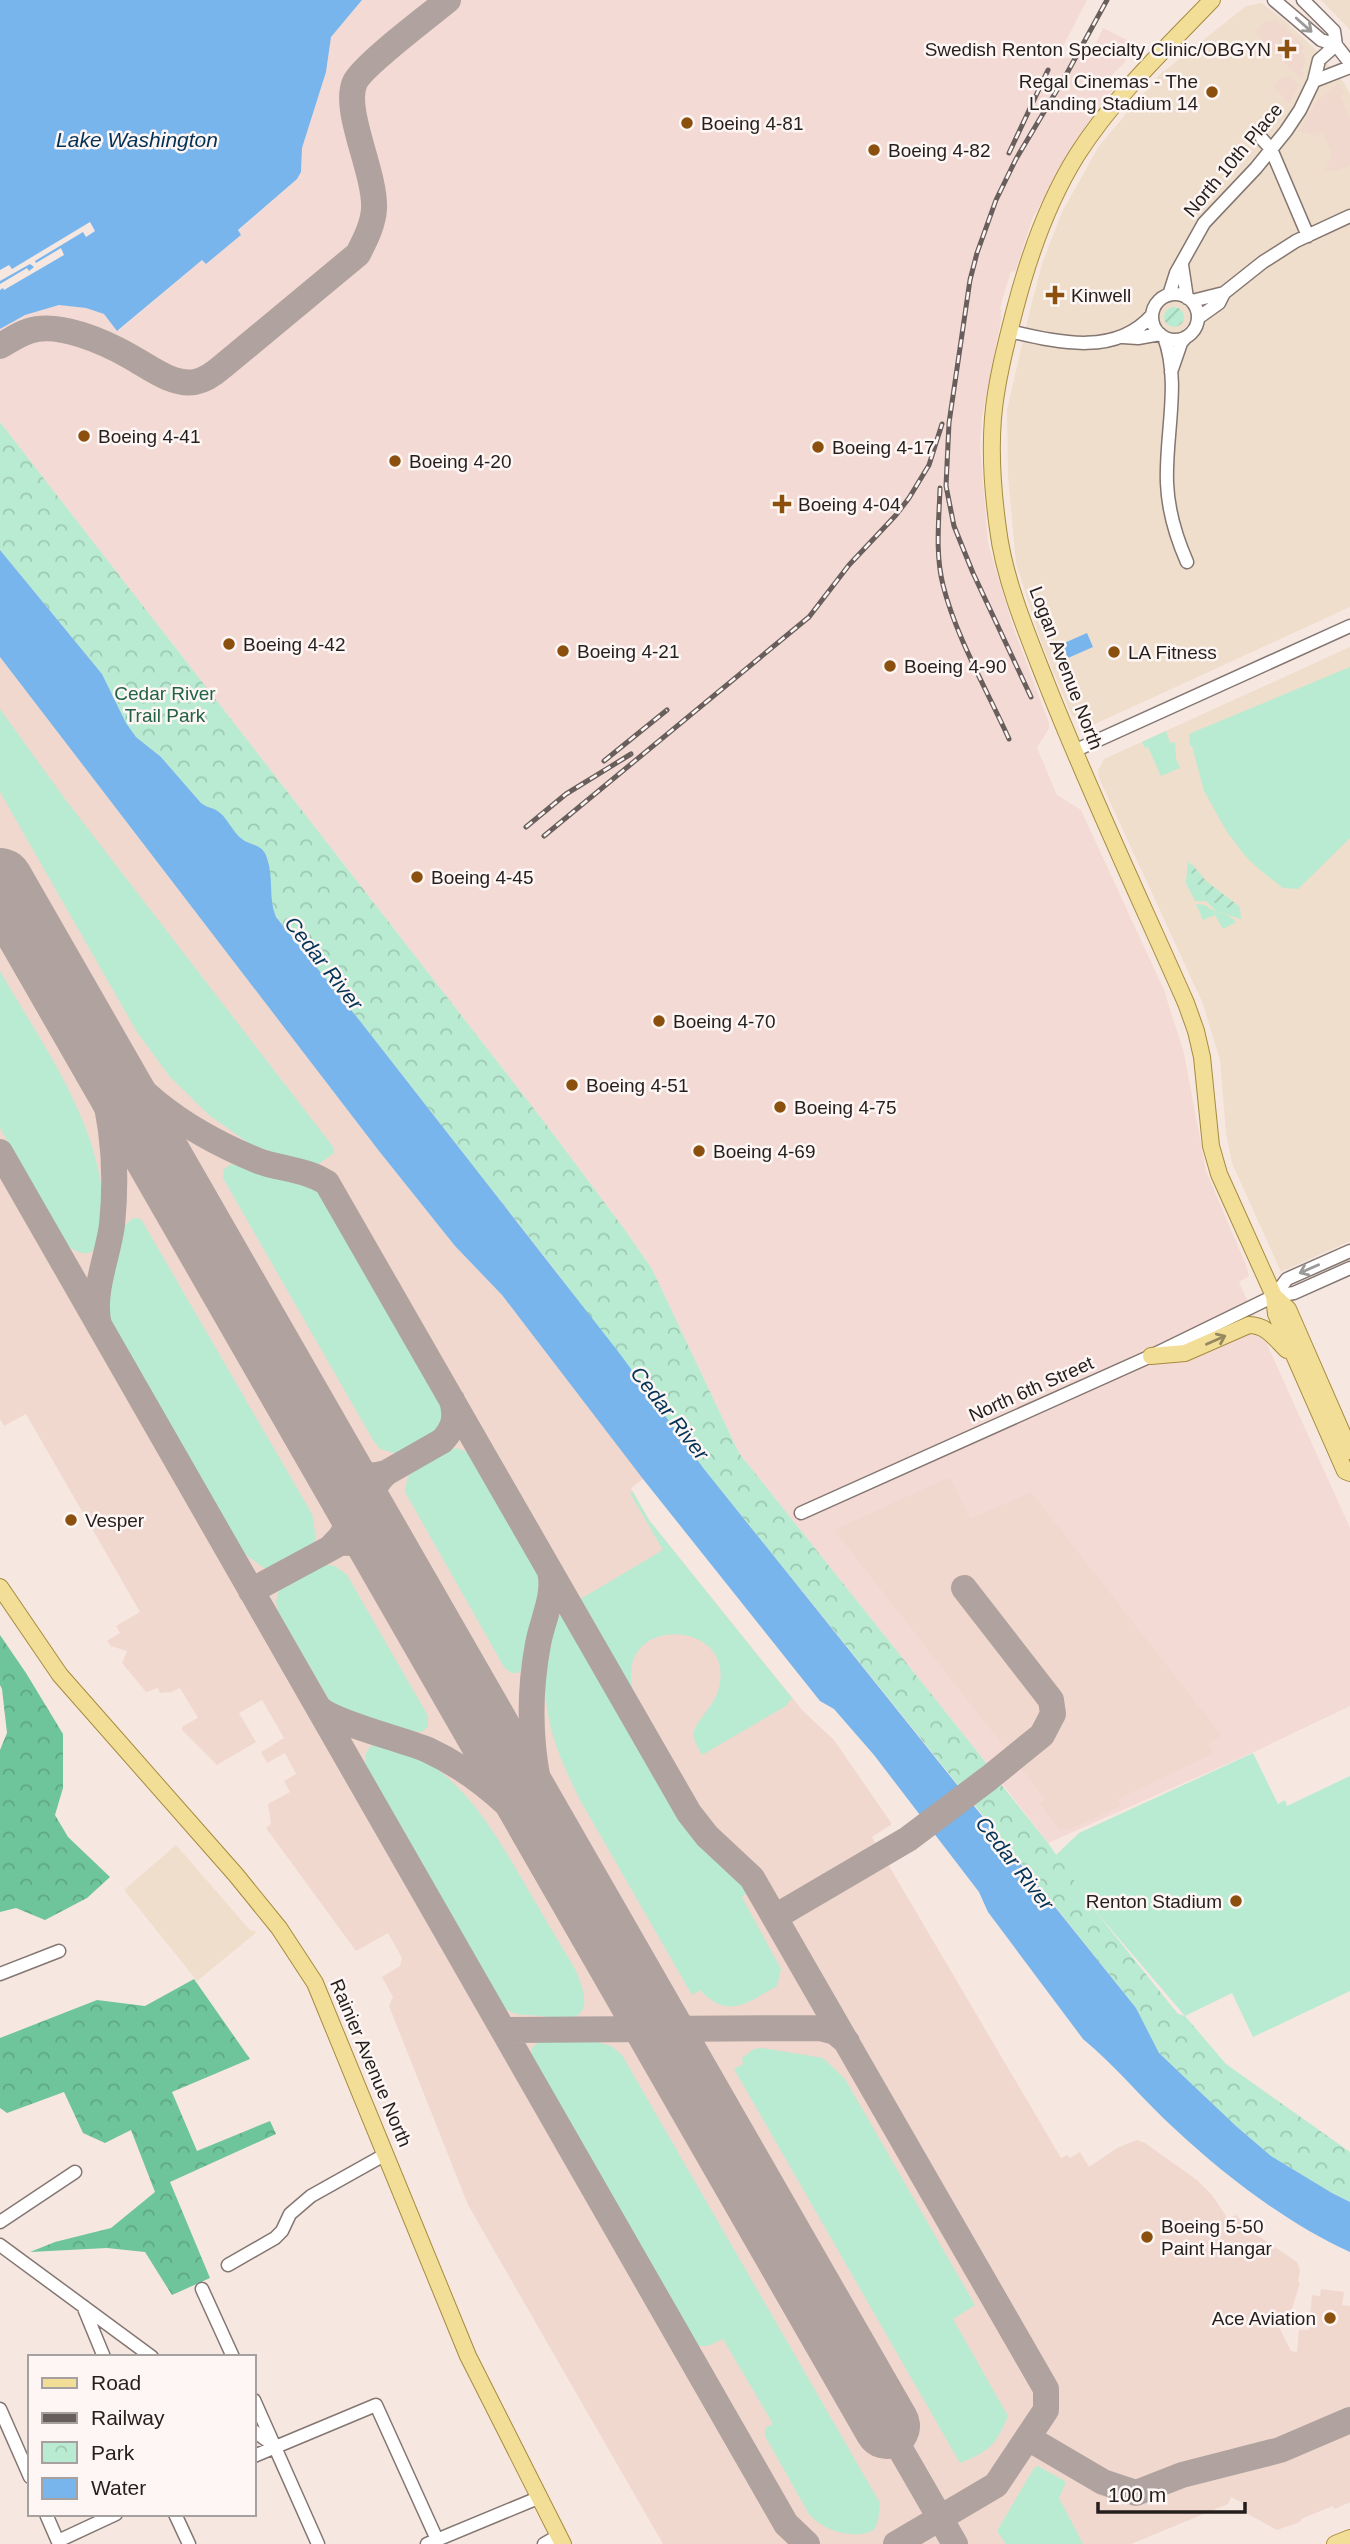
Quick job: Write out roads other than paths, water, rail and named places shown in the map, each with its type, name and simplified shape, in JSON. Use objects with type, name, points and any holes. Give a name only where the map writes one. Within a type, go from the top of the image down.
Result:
[{"type":"main road","name":"Logan Avenue North","points":[[1212,0],[1120,96],[1077,157],[1055,195],[1025,271],[1009,331],[993,418],[993,480],[998,533],[1020,617],[1074,751],[1196,1031],[1202,1058],[1211,1146],[1219,1174],[1274,1296],[1276,1314],[1294,1356],[1345,1471],[1350,1473]]},
{"type":"main road","name":"Logan Avenue North","points":[[1274,1296],[1288,1310],[1350,1451]]},
{"type":"main road","points":[[1151,1356],[1185,1353],[1248,1325],[1264,1328],[1294,1356]]},
{"type":"main road","name":"Rainier Avenue North","points":[[0,1587],[61,1675],[236,1875],[293,1948],[325,2003],[468,2357],[538,2498],[555,2541]]},
{"type":"main road","points":[[1335,2544],[1350,2538]]},
{"type":"street","points":[[1274,0],[1321,40],[1336,45]]},
{"type":"street","points":[[1303,0],[1334,31],[1336,45],[1350,65],[1314,81]]},
{"type":"street","name":"North 10th Place","points":[[1169,295],[1176,272],[1204,223],[1267,144],[1300,110],[1314,81],[1319,60],[1336,45]]},
{"type":"street","points":[[1267,144],[1308,236]]},
{"type":"street","points":[[1171,372],[1181,343],[1195,328],[1198,318],[1219,303],[1224,293],[1263,262],[1350,216]]},
{"type":"street","points":[[1182,265],[1189,300],[1198,318]]},
{"type":"street","points":[[1009,331],[1062,342],[1110,342],[1123,338],[1146,323],[1157,303],[1169,295],[1181,295],[1189,300],[1224,293]]},
{"type":"street","points":[[1152,315],[1153,322],[1162,335],[1171,372],[1167,483],[1172,520],[1187,562]]},
{"type":"street","points":[[1123,338],[1162,335],[1174,340],[1186,337]]},
{"type":"street","points":[[1074,751],[1350,626]]},
{"type":"street","name":"North 6th Street","points":[[1274,1296],[1287,1279],[1350,1251]]},
{"type":"street","name":"North 6th Street","points":[[801,1513],[1151,1356],[1274,1296],[1294,1293],[1348,1273]]},
{"type":"street","points":[[0,1974],[60,1951]]},
{"type":"street","points":[[228,2265],[275,2238],[282,2231],[290,2214],[311,2196],[386,2154]]},
{"type":"street","points":[[0,2222],[75,2172]]},
{"type":"street","points":[[0,2245],[149,2355]]},
{"type":"street","points":[[202,2289],[232,2355]]},
{"type":"street","points":[[82,2306],[103,2355]]},
{"type":"street","points":[[256,2404],[318,2544]]},
{"type":"street","points":[[256,2455],[376,2406],[434,2543],[538,2498]]},
{"type":"street","points":[[0,2409],[28,2472]]},
{"type":"street","points":[[256,2432],[276,2447]]},
{"type":"street","points":[[47,2516],[58,2543],[112,2516]]},
{"type":"street","points":[[175,2516],[188,2544]]},
{"type":"water","name":"Lake Washington","points":[[0,0],[362,0],[331,37],[326,72],[302,148],[301,172],[297,179],[238,230],[241,235],[206,264],[202,260],[117,331],[104,314],[86,308],[59,305],[25,315],[0,329]]},
{"type":"water","name":"Cedar River","points":[[0,550],[102,674],[126,723],[136,737],[161,757],[201,803],[220,813],[238,836],[263,850],[269,865],[276,917],[620,1354],[704,1469],[1136,2008],[1159,2053],[1271,2156],[1350,2202],[1350,2252],[1304,2228],[1236,2181],[1175,2129],[1083,2039],[988,1912],[979,1892],[874,1755],[834,1709],[820,1701],[643,1479],[502,1295],[455,1246],[379,1151],[0,657]]},
{"type":"water","points":[[1087,633],[1093,647],[1068,658],[1062,644]]},
{"type":"railway","points":[[1031,697],[954,526],[946,486],[949,423],[970,280],[996,200],[1016,159],[1107,0]]},
{"type":"railway","points":[[1009,153],[1048,70]]},
{"type":"railway","points":[[544,836],[809,617],[849,565],[909,498],[929,465],[942,424]]},
{"type":"railway","points":[[940,488],[938,549],[943,585],[964,644],[1009,739]]},
{"type":"railway","points":[[604,761],[667,710]]},
{"type":"railway","points":[[526,827],[566,794],[631,754]]},
{"type":"place","name":"Swedish Renton Specialty Clinic/OBGYN","points":[[1287,49]]},
{"type":"place","name":"Regal Cinemas - The Landing Stadium 14","points":[[1212,92]]},
{"type":"place","name":"Boeing 4-81","points":[[687,123]]},
{"type":"place","name":"Boeing 4-82","points":[[874,150]]},
{"type":"place","name":"Kinwell","points":[[1055,295]]},
{"type":"place","name":"Boeing 4-41","points":[[84,436]]},
{"type":"place","name":"Boeing 4-17","points":[[818,447]]},
{"type":"place","name":"Boeing 4-20","points":[[395,461]]},
{"type":"place","name":"Boeing 4-04","points":[[782,504]]},
{"type":"place","name":"Boeing 4-42","points":[[229,644]]},
{"type":"place","name":"Boeing 4-21","points":[[563,651]]},
{"type":"place","name":"LA Fitness","points":[[1114,652]]},
{"type":"place","name":"Boeing 4-90","points":[[890,666]]},
{"type":"place","name":"Boeing 4-45","points":[[417,877]]},
{"type":"place","name":"Boeing 4-70","points":[[659,1021]]},
{"type":"place","name":"Boeing 4-51","points":[[572,1085]]},
{"type":"place","name":"Boeing 4-75","points":[[780,1107]]},
{"type":"place","name":"Boeing 4-69","points":[[699,1151]]},
{"type":"place","name":"Vesper","points":[[71,1520]]},
{"type":"place","name":"Renton Stadium","points":[[1236,1901]]},
{"type":"place","name":"Boeing 5-50 Paint Hangar","points":[[1147,2237]]},
{"type":"place","name":"Ace Aviation","points":[[1330,2318]]},
{"type":"park label","name":"Cedar River Trail Park","points":[[165,704]]}]
